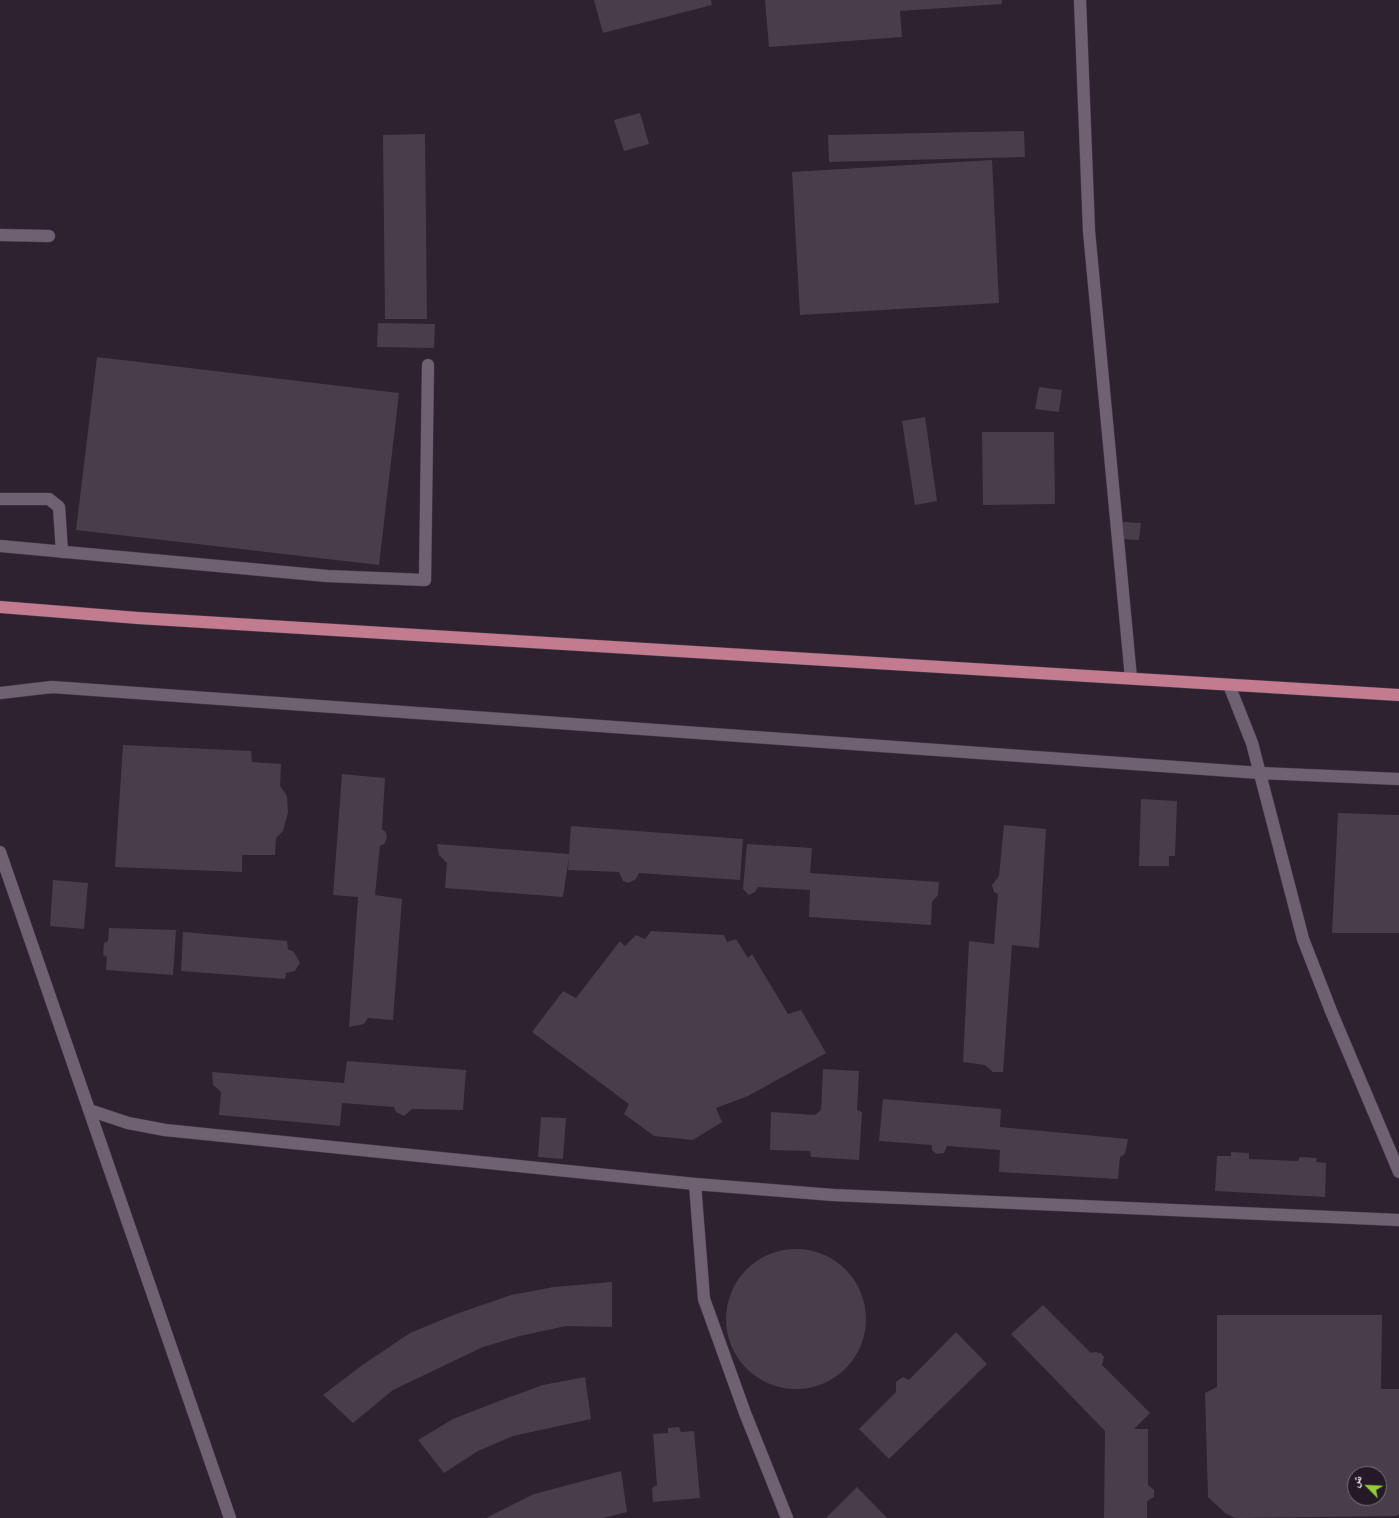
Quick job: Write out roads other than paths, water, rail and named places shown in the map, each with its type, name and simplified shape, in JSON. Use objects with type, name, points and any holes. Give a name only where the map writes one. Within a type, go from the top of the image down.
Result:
[{"type":"main road","points":[[0,607],[169,620],[1399,695]]},
{"type":"street","points":[[1080,0],[1089,231],[1131,678]]},
{"type":"street","points":[[0,235],[49,236]]},
{"type":"street","points":[[0,546],[327,576],[425,580],[428,364]]},
{"type":"street","points":[[0,499],[49,499],[54,502],[59,507],[62,552]]},
{"type":"street","points":[[1229,685],[1252,743],[1303,938],[1331,1011],[1399,1172]]},
{"type":"street","points":[[0,693],[52,687],[1260,773],[1399,778]]},
{"type":"street","points":[[0,852],[230,1518]]},
{"type":"street","points":[[89,1110],[128,1123],[165,1130],[695,1184],[833,1195],[1399,1220]]},
{"type":"street","points":[[695,1184],[704,1299],[745,1412],[787,1518]]}]
